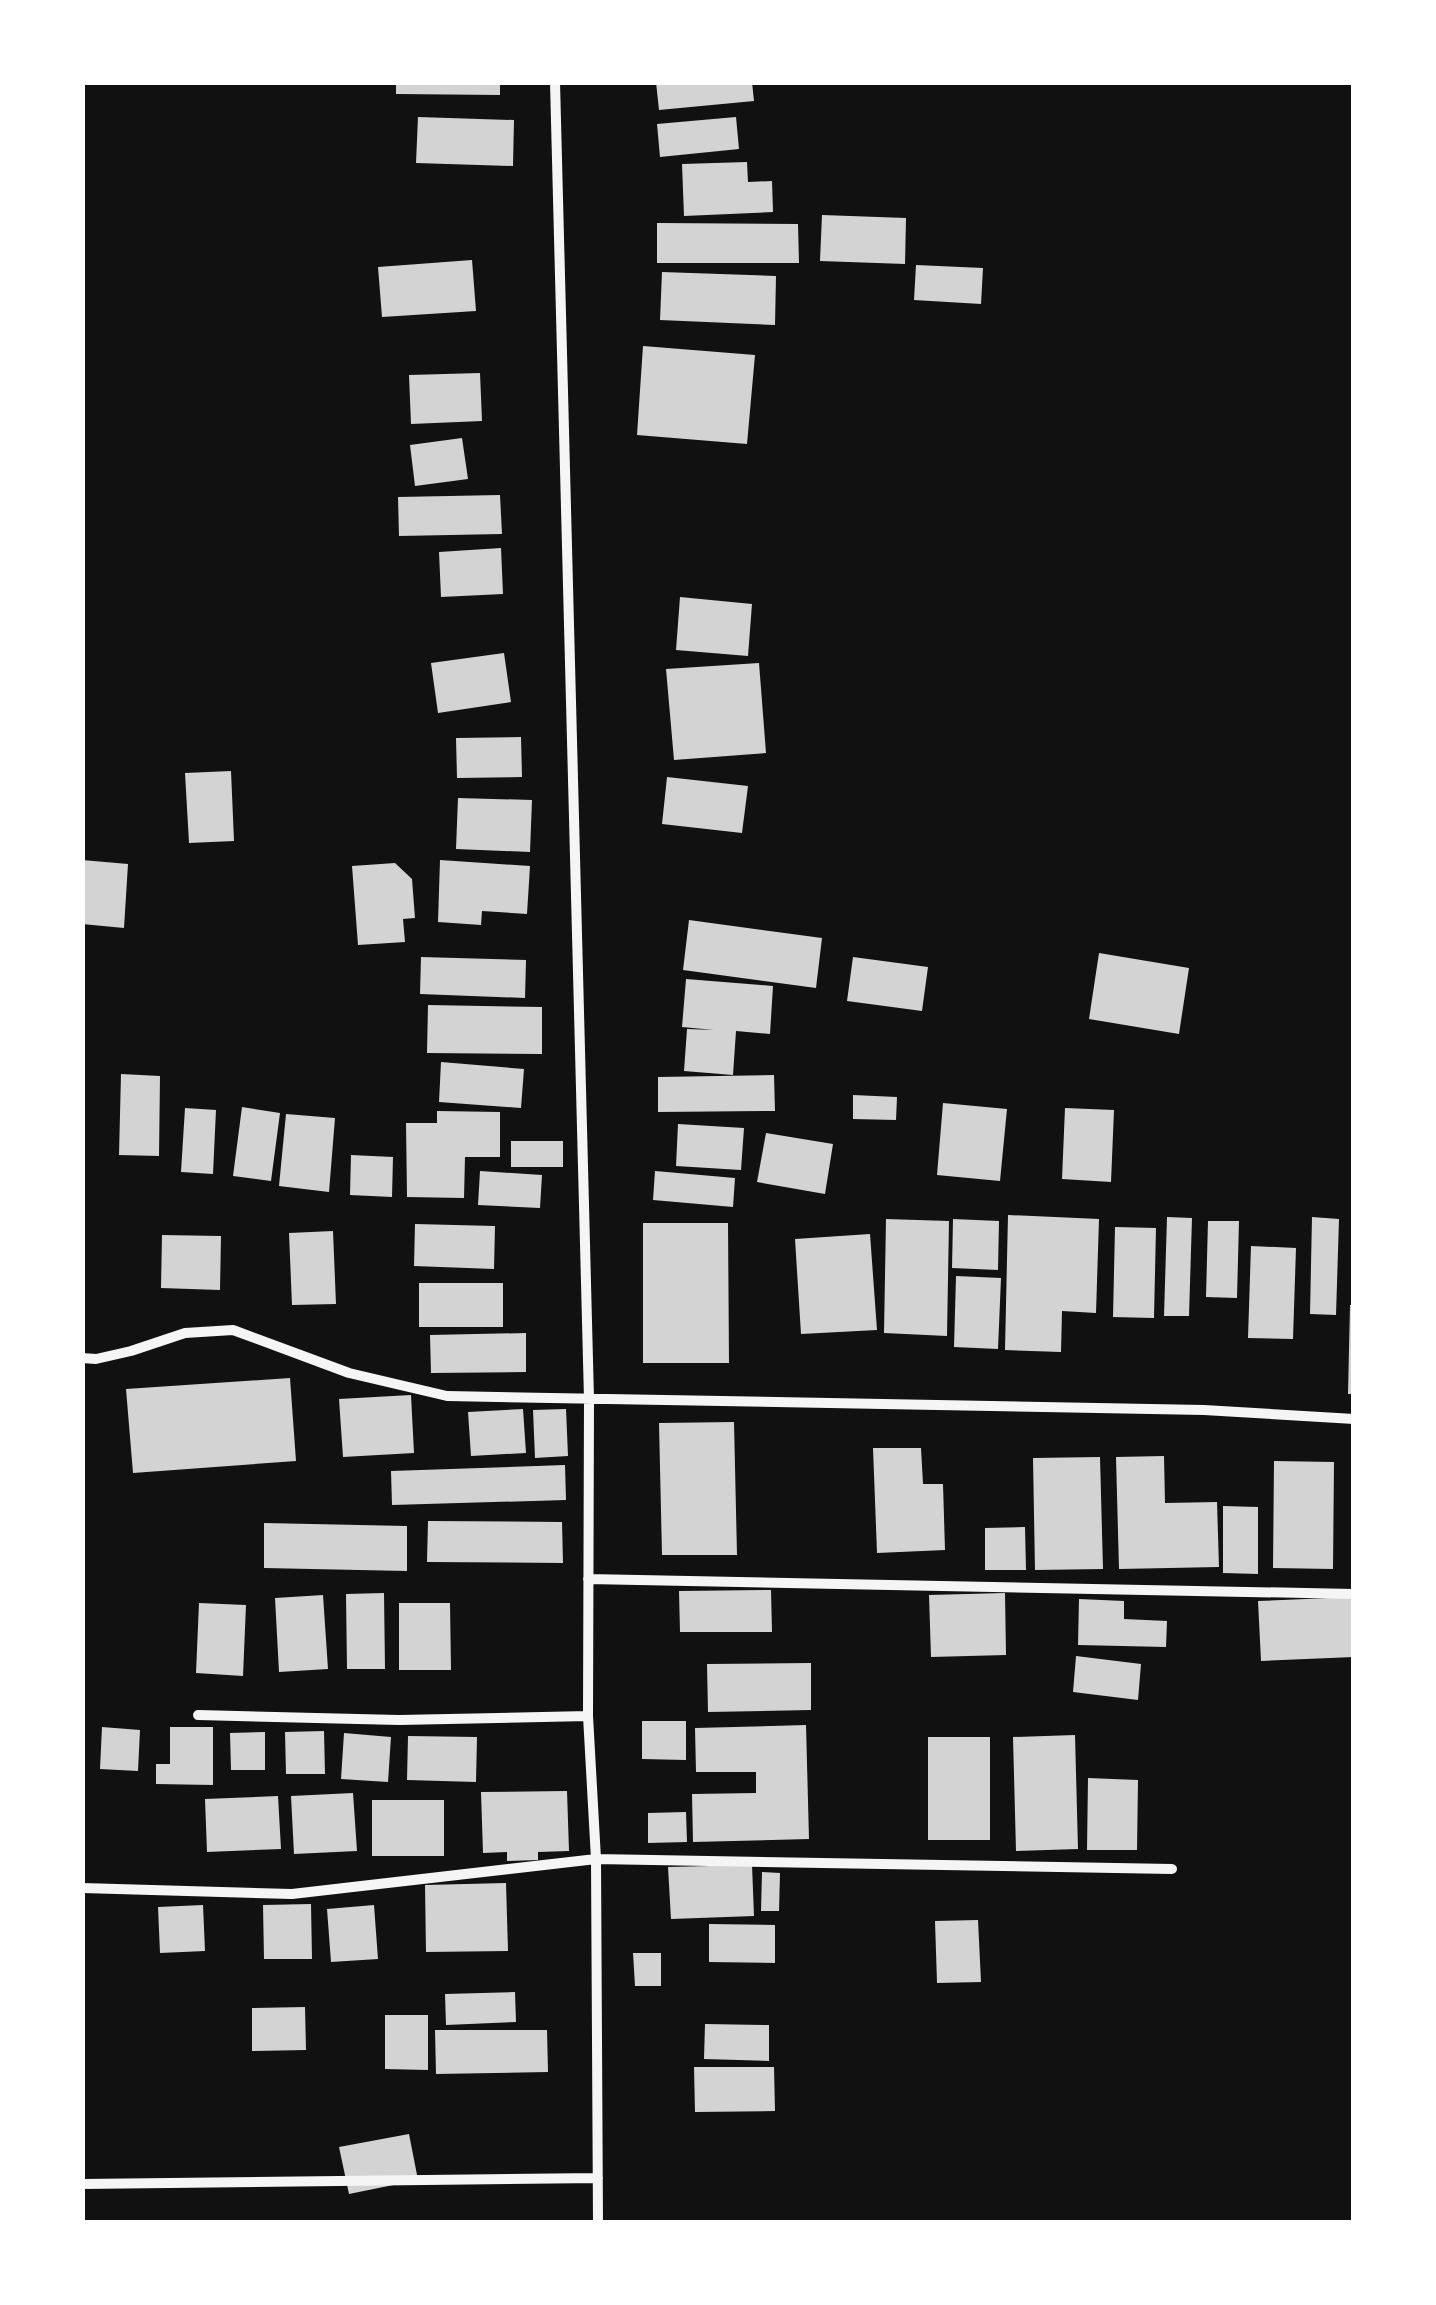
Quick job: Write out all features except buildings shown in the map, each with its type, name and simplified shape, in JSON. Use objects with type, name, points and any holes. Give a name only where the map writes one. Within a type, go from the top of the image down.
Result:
[{"type":"street","points":[[555,82],[589,1399],[588,1716],[596,1859],[598,2222]]},
{"type":"street","points":[[82,1358],[113,1355],[185,1333],[233,1330],[349,1372],[446,1396],[1204,1410],[1354,1419]]},
{"type":"street","points":[[588,1579],[1354,1594]]},
{"type":"street","points":[[198,1715],[399,1720],[588,1716]]},
{"type":"street","points":[[82,1888],[292,1894],[596,1859],[1172,1869]]},
{"type":"street","points":[[82,2184],[598,2178]]}]
